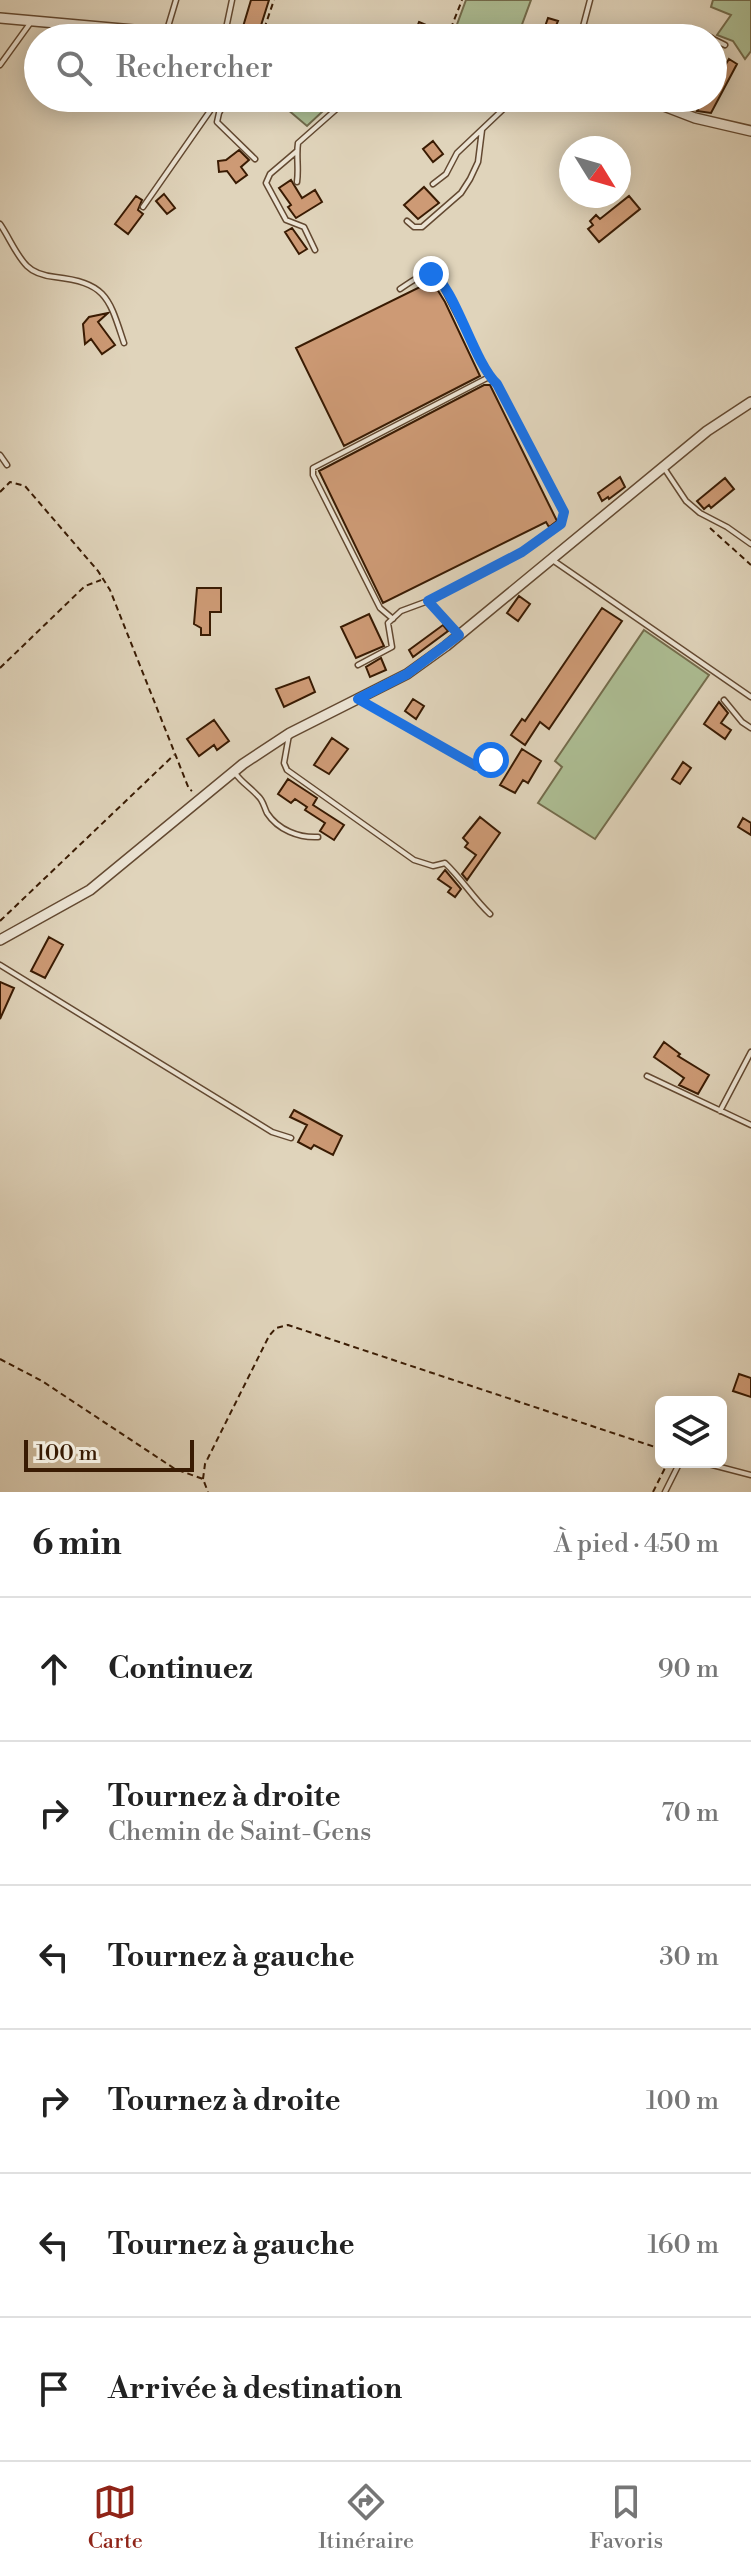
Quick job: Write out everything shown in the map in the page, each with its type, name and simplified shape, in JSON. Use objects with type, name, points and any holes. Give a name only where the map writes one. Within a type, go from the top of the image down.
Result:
[{"type":"street","points":[[0,18],[58,24]]},
{"type":"street","points":[[683,112],[695,118],[751,131]]},
{"type":"street","points":[[0,940],[90,890],[234,771],[290,733],[407,674],[459,635],[707,431],[751,402]]},
{"type":"lane","points":[[168,24],[176,0]]},
{"type":"lane","points":[[227,24],[232,0]]},
{"type":"lane","points":[[584,24],[590,0]]},
{"type":"lane","points":[[0,65],[24,32]]},
{"type":"lane","points":[[143,207],[209,112]]},
{"type":"lane","points":[[220,112],[217,122],[255,159]]},
{"type":"lane","points":[[297,182],[298,143],[333,112]]},
{"type":"lane","points":[[433,184],[446,174],[457,153],[501,112]]},
{"type":"lane","points":[[407,221],[414,227],[422,227],[461,193],[478,162],[482,130]]},
{"type":"lane","points":[[297,151],[270,174],[266,183],[286,220],[304,227],[315,250]]},
{"type":"lane","points":[[0,224],[27,267],[46,276],[71,279],[98,288],[111,305],[124,343]]},
{"type":"lane","points":[[358,665],[392,647],[388,623],[401,611],[428,601],[522,552],[561,524],[564,512],[438,277],[431,274],[420,276],[400,289]]},
{"type":"lane","points":[[393,619],[380,608],[313,475],[313,468],[489,377]]},
{"type":"lane","points":[[0,455],[7,465]]},
{"type":"lane","points":[[664,468],[686,501],[751,544]]},
{"type":"lane","points":[[552,559],[751,697]]},
{"type":"lane","points":[[428,601],[459,635]]},
{"type":"lane","points":[[358,699],[476,766],[484,765],[501,750]]},
{"type":"lane","points":[[724,700],[751,728]]},
{"type":"lane","points":[[290,733],[284,763],[287,770],[414,860],[433,866],[445,863],[490,914]]},
{"type":"lane","points":[[234,771],[242,784],[260,797],[269,816],[282,827],[300,838],[318,837]]},
{"type":"lane","points":[[0,965],[272,1132],[291,1138]]},
{"type":"lane","points":[[720,1111],[751,1052]]},
{"type":"lane","points":[[647,1076],[751,1125]]},
{"type":"lane","points":[[665,1492],[677,1468]]},
{"type":"lane","points":[[724,1468],[751,1475]]},
{"type":"path","points":[[266,24],[274,0]]},
{"type":"path","points":[[453,24],[462,0]]},
{"type":"path","points":[[0,492],[10,482],[25,486],[103,579],[189,789],[202,797]]},
{"type":"path","points":[[700,513],[704,523],[751,565]]},
{"type":"path","points":[[0,668],[85,586],[103,579]]},
{"type":"path","points":[[0,921],[175,754]]},
{"type":"path","points":[[208,1492],[203,1479],[205,1464],[269,1336],[276,1328],[288,1325],[655,1447]]},
{"type":"path","points":[[0,1359],[42,1381],[175,1469],[203,1479]]},
{"type":"path","points":[[653,1492],[665,1468]]},
{"type":"green space","points":[[466,0],[531,0],[522,24],[457,24]]},
{"type":"green space","points":[[713,0],[751,0],[751,51],[745,59],[733,41],[727,39],[725,24],[731,15],[711,7]]},
{"type":"green space","points":[[290,112],[322,112],[307,126]]},
{"type":"green space","points":[[644,630],[709,675],[595,839],[538,803],[562,767],[555,761]]},
{"type":"building","points":[[251,0],[269,0],[261,24],[244,24]]},
{"type":"building","points":[[548,18],[558,21],[557,24],[546,24]]},
{"type":"building","points":[[729,59],[737,64],[727,83]]},
{"type":"building","points":[[433,141],[443,154],[433,162],[423,149]]},
{"type":"building","points":[[239,150],[249,160],[241,167],[247,175],[236,183],[227,171],[219,172],[218,161],[226,160]]},
{"type":"building","points":[[291,180],[302,198],[315,190],[322,202],[296,218],[279,188]]},
{"type":"building","points":[[424,187],[439,203],[418,219],[404,205]]},
{"type":"building","points":[[164,194],[175,208],[167,214],[156,201]]},
{"type":"building","points":[[136,196],[142,200],[138,210],[143,214],[128,234],[115,224]]},
{"type":"building","points":[[631,198],[640,209],[599,242],[588,229],[596,215],[600,219],[614,208],[631,208]]},
{"type":"building","points":[[292,228],[307,249],[299,254],[285,232]]},
{"type":"building","points":[[432,281],[480,376],[344,446],[296,348]]},
{"type":"building","points":[[108,313],[98,322],[115,345],[102,354],[91,339],[85,344],[83,324],[89,317]]},
{"type":"building","points":[[484,385],[490,385],[557,521],[549,527],[546,522],[383,603],[319,471]]},
{"type":"building","points":[[620,477],[625,487],[602,501],[598,493]]},
{"type":"building","points":[[725,478],[734,489],[711,508],[709,505],[704,509],[697,501]]},
{"type":"building","points":[[197,588],[221,588],[221,612],[210,612],[210,635],[201,635],[201,628],[194,624]]},
{"type":"building","points":[[519,596],[530,604],[518,621],[507,613]]},
{"type":"building","points":[[602,608],[622,621],[549,729],[540,722],[525,745],[511,735],[522,719],[525,721]]},
{"type":"building","points":[[369,614],[384,646],[356,658],[341,627]]},
{"type":"building","points":[[443,625],[448,631],[413,657],[409,650]]},
{"type":"building","points":[[381,658],[386,670],[370,677],[366,667]]},
{"type":"building","points":[[309,677],[315,692],[284,707],[276,689]]},
{"type":"building","points":[[413,699],[424,706],[416,719],[405,711]]},
{"type":"building","points":[[719,702],[728,713],[721,723],[731,730],[725,739],[704,724]]},
{"type":"building","points":[[214,720],[229,741],[217,750],[214,745],[199,756],[187,739]]},
{"type":"building","points":[[332,738],[348,749],[329,774],[314,765]]},
{"type":"building","points":[[522,749],[541,761],[528,783],[523,780],[515,793],[500,785]]},
{"type":"building","points":[[683,762],[691,768],[680,784],[672,779]]},
{"type":"building","points":[[288,779],[317,798],[313,805],[344,825],[334,840],[320,831],[325,823],[305,810],[307,807],[295,799],[291,803],[278,794]]},
{"type":"building","points":[[480,817],[500,833],[467,880],[462,874],[476,855],[465,847],[468,843],[463,838]]},
{"type":"building","points":[[743,818],[751,823],[751,835],[738,827]]},
{"type":"building","points":[[445,870],[461,889],[455,897],[448,892],[451,888],[438,879]]},
{"type":"building","points":[[49,937],[63,945],[45,978],[31,971]]},
{"type":"building","points":[[0,982],[14,988],[0,1019]]},
{"type":"building","points":[[664,1042],[680,1054],[678,1056],[709,1075],[698,1094],[679,1085],[684,1078],[654,1057]]},
{"type":"building","points":[[294,1110],[342,1136],[333,1155],[314,1145],[311,1149],[298,1142],[307,1125],[290,1117]]},
{"type":"building","points":[[739,1374],[751,1378],[751,1397],[733,1391]]},
{"type":"route","points":[[431,274],[438,277],[445,288],[489,377],[497,384],[564,512],[561,524],[522,552],[428,601],[459,635],[407,674],[358,699],[476,766],[491,760]]}]
